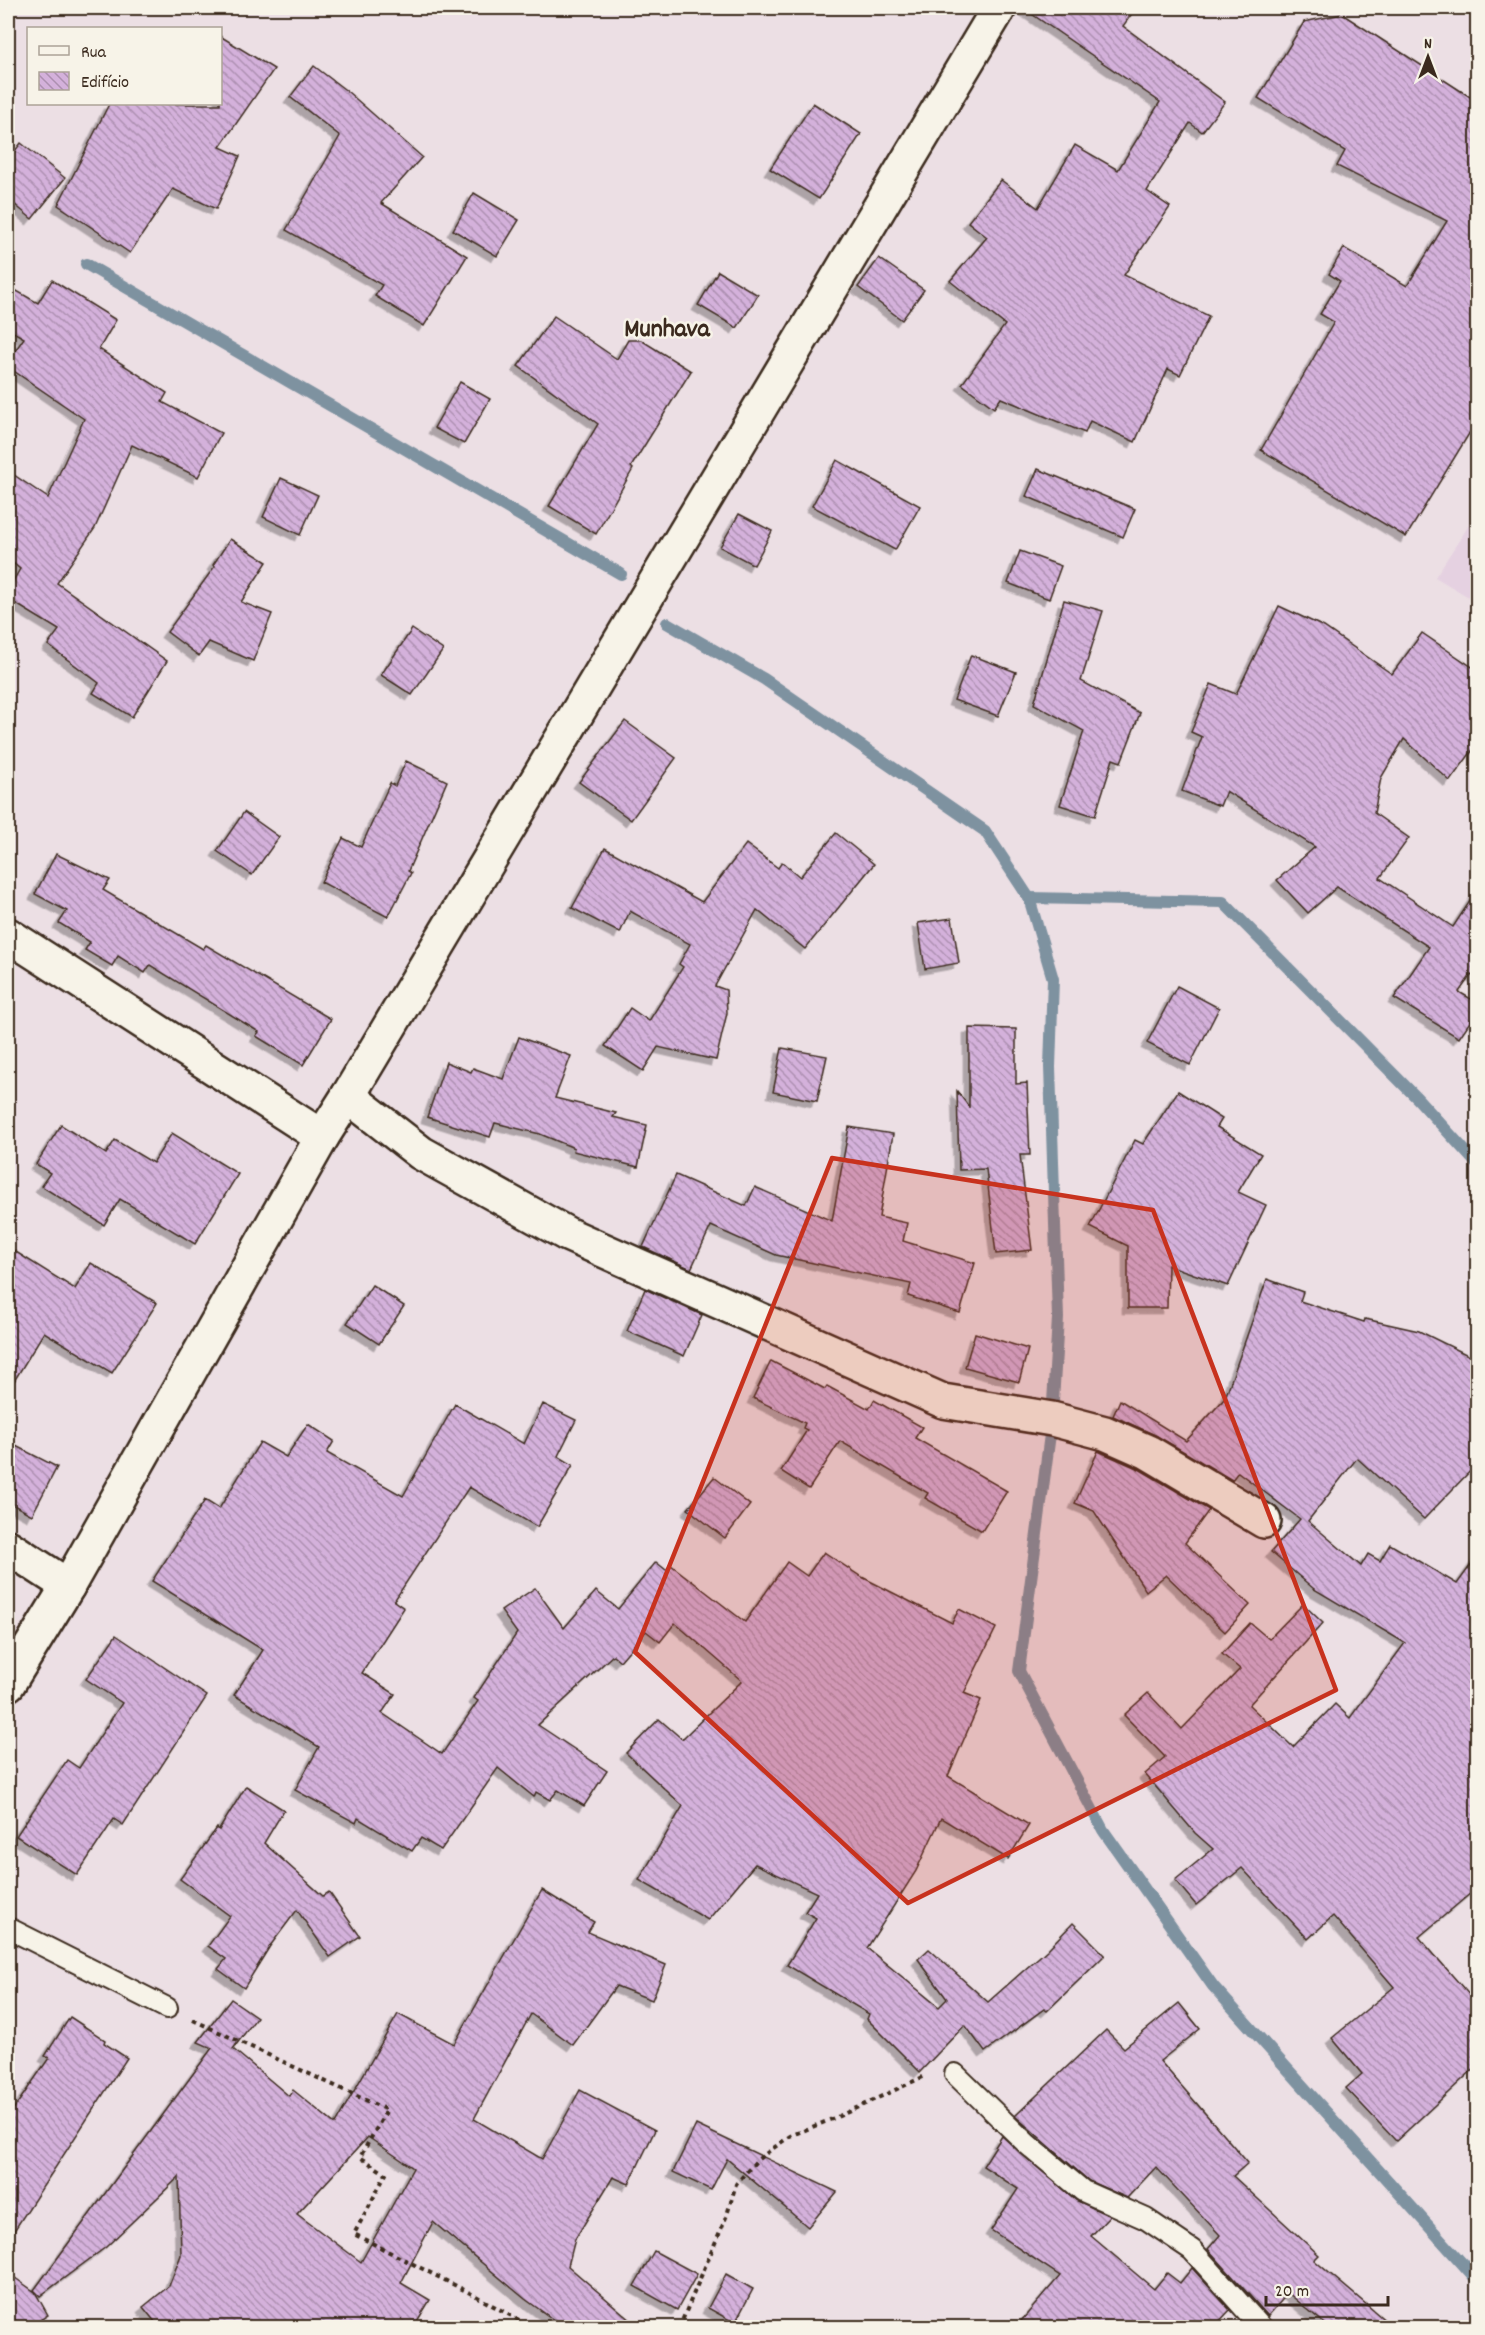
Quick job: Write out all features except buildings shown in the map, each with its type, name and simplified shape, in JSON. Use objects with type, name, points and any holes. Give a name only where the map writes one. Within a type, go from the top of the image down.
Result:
[{"type":"street","points":[[8,1684],[68,1586],[322,1137],[999,8]]},
{"type":"street","points":[[8,935],[322,1137]]},
{"type":"street","points":[[348,1096],[421,1153],[567,1234],[943,1401],[1052,1419],[1105,1434],[1148,1452],[1264,1521]]},
{"type":"street","points":[[8,1547],[68,1586]]},
{"type":"lane","points":[[8,1928],[167,2008]]},
{"type":"lane","points":[[955,2073],[1027,2144],[1083,2191],[1146,2219],[1192,2250],[1262,2328]]},
{"type":"path","points":[[167,2008],[387,2110],[360,2157],[386,2174],[354,2234],[534,2328]]},
{"type":"path","points":[[679,2328],[727,2215],[736,2184],[757,2160],[790,2136],[929,2074],[955,2073]]},
{"type":"highlighted area","points":[[832,1158],[1153,1210],[1336,1690],[908,1903],[635,1652]]},
{"type":"shaded area","points":[[1477,513],[1477,602],[1435,577]]},
{"type":"waterway","points":[[86,264],[621,574]]},
{"type":"waterway","points":[[667,623],[764,679],[985,831],[1029,898],[1053,979],[1050,1067],[1058,1318],[1052,1419],[1019,1671],[1103,1830],[1213,1986],[1478,2281]]},
{"type":"waterway","points":[[1029,898],[1223,902],[1417,1098],[1478,1165]]},
{"type":"district","name":"Munhava","points":[[667,327]]}]
